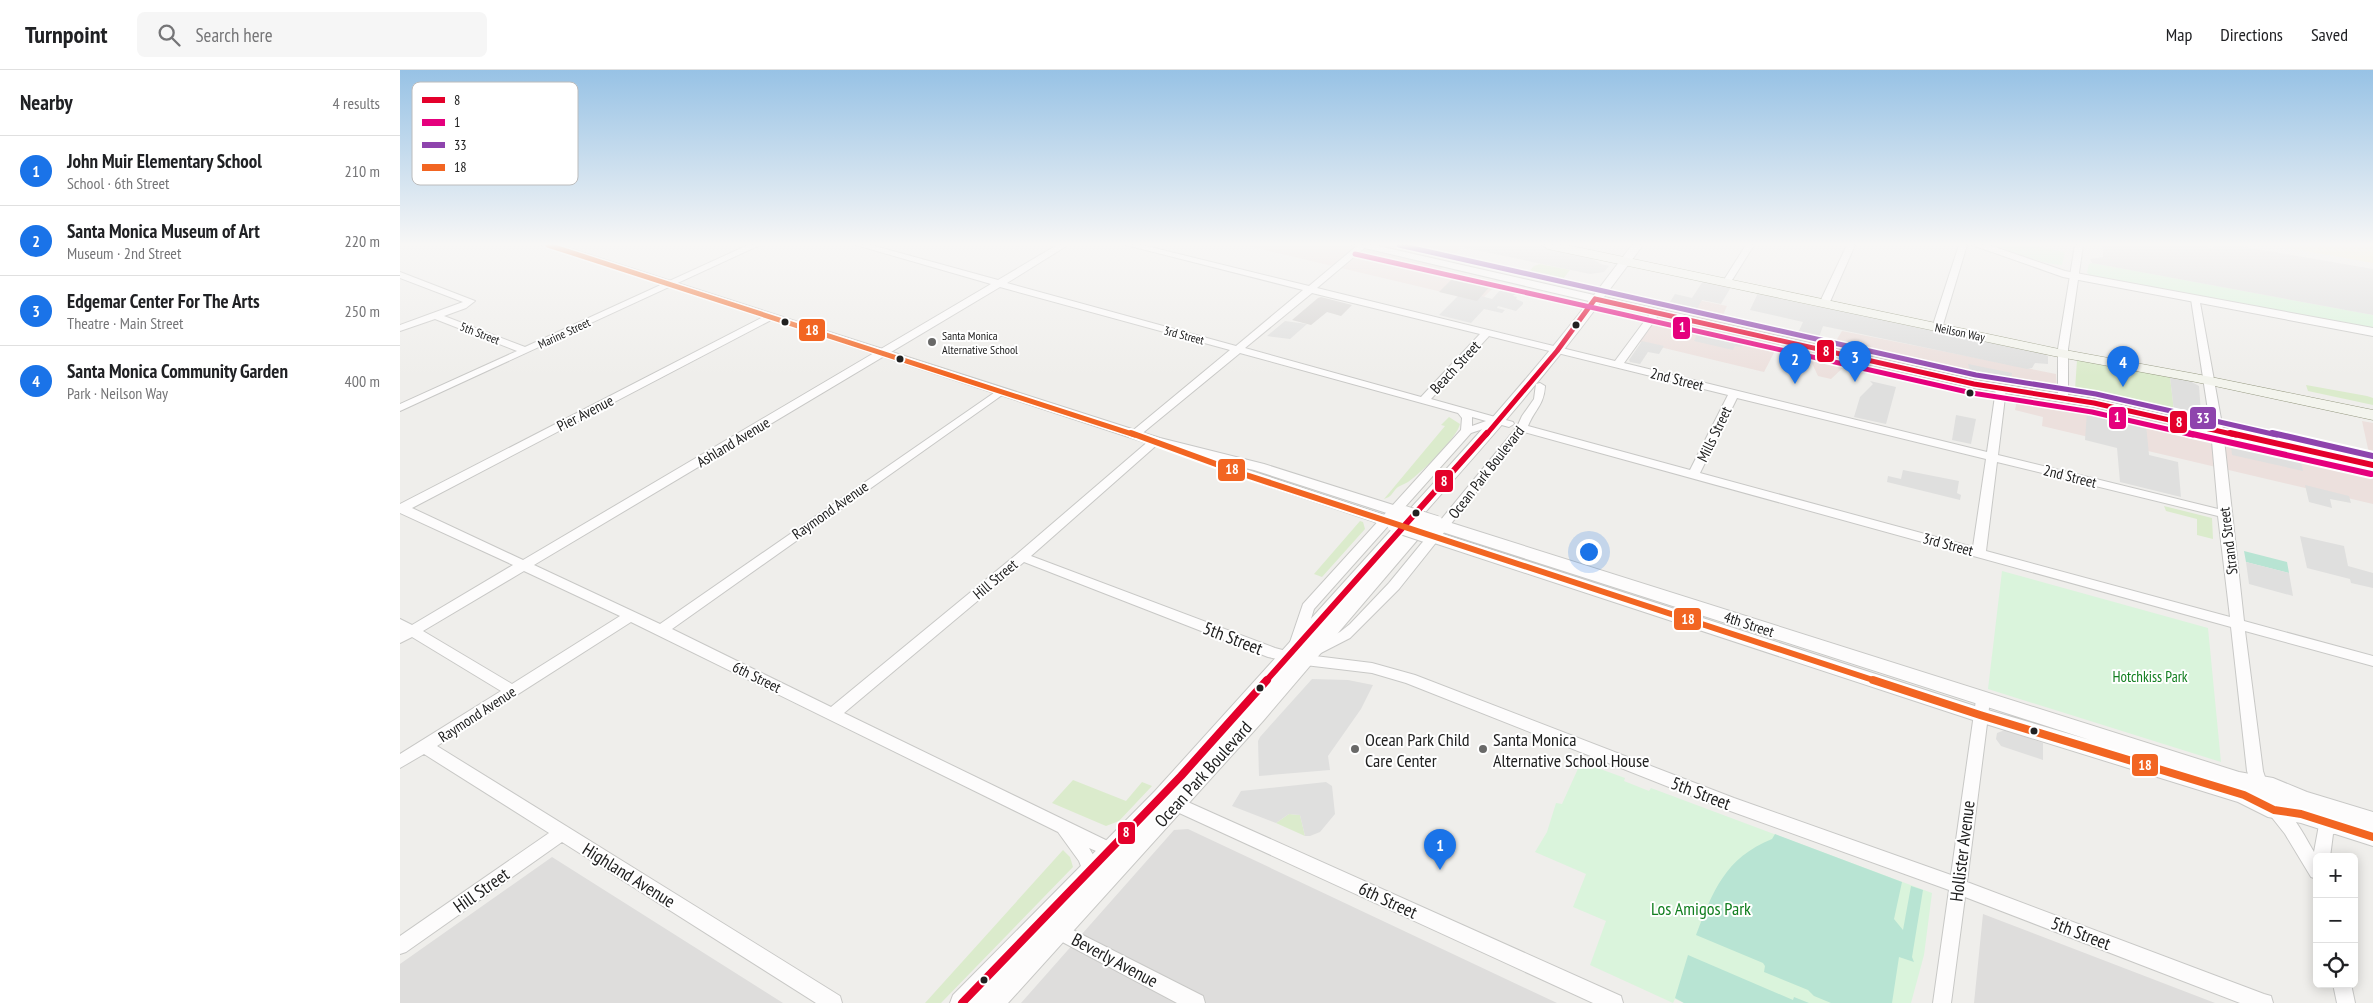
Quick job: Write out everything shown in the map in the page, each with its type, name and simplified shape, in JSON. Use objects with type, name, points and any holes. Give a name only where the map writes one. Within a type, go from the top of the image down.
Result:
[{"type":"main road","name":"Neilson Way","points":[[1765,289],[2063,352],[2373,408]]},
{"type":"main road","name":"Neilson Way","points":[[2208,378],[2373,415]]},
{"type":"street","points":[[400,328],[469,303],[468,300],[437,289]]},
{"type":"street","name":"Marine Street","points":[[400,408],[660,289]]},
{"type":"street","name":"4th Street","points":[[679,289],[1135,434],[1246,476],[1435,530],[1981,707],[2238,780],[2301,814],[2373,837]]},
{"type":"street","name":"Ashland Avenue","points":[[404,631],[524,565],[994,289]]},
{"type":"street","name":"3rd Street","points":[[1018,289],[2373,661]]},
{"type":"street","name":"2nd Street","points":[[1304,289],[2224,514]]},
{"type":"street","points":[[1549,289],[2001,389],[2063,398],[2373,465]]},
{"type":"street","name":"Ocean Park Boulevard","points":[[1299,655],[1345,635],[1394,586],[1609,289]]},
{"type":"street","points":[[1825,301],[1831,289]]},
{"type":"street","points":[[1938,325],[1949,289]]},
{"type":"street","points":[[2063,398],[2063,352],[2072,289]]},
{"type":"street","points":[[2141,289],[2373,332]]},
{"type":"street","points":[[1135,434],[1310,290]]},
{"type":"street","name":"Strand Street","points":[[2196,299],[2218,430],[2224,514],[2255,771],[2268,796],[2313,865]]},
{"type":"street","points":[[1618,364],[1655,313]]},
{"type":"street","name":"5th Street","points":[[435,316],[526,351]]},
{"type":"street","name":"Pier Avenue","points":[[401,508],[770,317]]},
{"type":"street","name":"Beach Street","points":[[1424,400],[1486,334]]},
{"type":"street","name":"Ocean Park Boulevard","points":[[992,1003],[1093,894],[1169,800],[1510,424],[1540,386],[1562,352]]},
{"type":"street","points":[[1979,553],[2001,389]]},
{"type":"street","name":"Raymond Avenue","points":[[661,630],[1001,391]]},
{"type":"street","name":"Mills Street","points":[[1694,474],[1734,394]]},
{"type":"street","points":[[1462,411],[1468,418],[1467,431]]},
{"type":"street","name":"Ocean Park Boulevard","points":[[1299,655],[1308,607],[1396,518],[1467,431],[1510,424]]},
{"type":"street","name":"Hill Street","points":[[832,714],[1022,557],[1155,441]]},
{"type":"street","name":"6th Street","points":[[401,508],[661,630],[1110,850]]},
{"type":"street","name":"5th Street","points":[[1022,557],[1299,655],[1372,668],[1410,679],[1728,804],[1958,886],[2264,1003]]},
{"type":"street","name":"Raymond Avenue","points":[[400,762],[425,748],[630,616]]},
{"type":"street","points":[[404,631],[513,691]]},
{"type":"street","name":"Hollister Avenue","points":[[1942,1003],[1981,707]]},
{"type":"street","name":"Highland Avenue","points":[[425,748],[833,1003]]},
{"type":"street","name":"4th Street","points":[[2268,796],[2302,799],[2373,821]]},
{"type":"street","name":"Ocean Park Boulevard","points":[[962,1003],[1090,869],[1169,800]]},
{"type":"street","name":"6th Street","points":[[1169,800],[1614,1003]]},
{"type":"street","points":[[1059,931],[1056,929],[1058,921],[1076,898],[1090,869],[1087,858],[1063,826]]},
{"type":"street","points":[[2322,853],[2325,830],[2331,827],[2342,827]]},
{"type":"street","name":"Hill Street","points":[[400,946],[562,833]]},
{"type":"street","points":[[1093,894],[1100,877],[1118,856],[1110,850]]},
{"type":"street","name":"Beverly Avenue","points":[[1059,931],[1196,1003]]},
{"type":"street","points":[[2343,988],[2346,1003]]},
{"type":"shaded area","points":[[1427,289],[1492,289],[1480,301]]},
{"type":"shaded area","points":[[1502,289],[1514,289],[1520,290],[1513,296],[1517,297],[1516,299],[1523,302],[1523,304],[1516,311],[1498,306],[1497,308],[1505,310],[1502,313],[1484,309],[1471,323],[1439,315],[1458,296],[1481,296],[1492,299]]},
{"type":"shaded area","points":[[1698,289],[1730,289],[1721,304],[1702,300],[1695,312],[1668,305],[1675,294],[1692,298]]},
{"type":"shaded area","points":[[2230,289],[2373,289],[2373,315]]},
{"type":"shaded area","points":[[1758,293],[2044,354],[2048,356],[2048,364],[2035,363],[2032,368],[2027,369],[1823,326],[1818,340],[1797,335],[1803,322],[1750,310]]},
{"type":"shaded area","points":[[1698,300],[1727,306],[1721,319],[1834,344],[1842,331],[2056,374],[2057,391],[2370,458],[2362,421],[2373,423],[2373,504],[2042,426],[2043,417],[2015,410],[2017,400],[1847,364],[1831,379],[1818,376],[1808,355],[1777,347],[1764,372],[1639,342],[1658,317],[1687,323]]},
{"type":"shaded area","points":[[1285,321],[1307,324],[1290,339],[1267,336]]},
{"type":"shaded area","points":[[1699,331],[1767,346],[1765,350],[1744,345],[1741,347],[1735,346],[1733,350],[1694,341]]},
{"type":"shaded area","points":[[1642,341],[1664,346],[1659,354],[1648,352],[1640,364],[1630,362],[1629,360]]},
{"type":"shaded area","points":[[1968,364],[2012,373],[2011,381],[1967,373],[1970,371]]},
{"type":"shaded area","points":[[2170,377],[2188,380],[2199,386],[2201,413],[2190,415],[2174,411]]},
{"type":"shaded area","points":[[1870,381],[1896,387],[1886,424],[1854,417],[1860,397],[1873,384]]},
{"type":"shaded area","points":[[2087,411],[2146,424],[2149,455],[2178,462],[2181,497],[2120,482],[2117,448],[2085,440]]},
{"type":"shaded area","points":[[1956,415],[1976,419],[1971,444],[1952,440]]},
{"type":"shaded area","points":[[2231,446],[2300,458],[2303,471],[2232,455]]},
{"type":"shaded area","points":[[1903,470],[1959,481],[1957,493],[1961,495],[1960,500],[1887,482],[1888,476],[1901,479]]},
{"type":"shaded area","points":[[2305,485],[2349,496],[2351,503],[2330,499],[2332,508],[2309,502]]},
{"type":"shaded area","points":[[2300,536],[2344,546],[2348,566],[2373,573],[2373,588],[2351,583],[2350,579],[2307,568]]},
{"type":"shaded area","points":[[2246,562],[2289,573],[2293,596],[2249,584]]},
{"type":"shaded area","points":[[1312,679],[1348,680],[1373,685],[1361,709],[1328,756],[1330,770],[1259,776],[1258,741],[1260,737]]},
{"type":"shaded area","points":[[2005,730],[2043,743],[2043,760],[2001,746],[1996,739],[1997,733]]},
{"type":"shaded area","points":[[1326,782],[1332,786],[1335,814],[1320,832],[1310,836],[1305,836],[1300,815],[1289,814],[1276,823],[1232,806],[1241,791]]},
{"type":"shaded area","points":[[1188,829],[1557,1003],[1021,1003],[1174,830]]},
{"type":"shaded area","points":[[552,857],[783,1003],[400,1003],[400,964]]},
{"type":"shaded area","points":[[1983,914],[2215,1003],[1974,1003]]},
{"type":"green space","points":[[2162,289],[2230,289],[2373,315],[2373,328]]},
{"type":"green space","points":[[2077,360],[2170,377],[2174,411],[2075,390]]},
{"type":"green space","points":[[2306,385],[2367,396],[2373,398],[2373,405],[2308,391]]},
{"type":"green space","points":[[1449,417],[1460,424],[1452,438],[1421,471],[1384,499],[1445,426],[1441,425]]},
{"type":"green space","points":[[2164,506],[2212,518],[2213,539],[2197,535],[2197,519],[2166,511]]},
{"type":"green space","points":[[1360,521],[1363,522],[1365,529],[1322,577],[1314,574]]},
{"type":"green space","points":[[2244,551],[2287,562],[2289,573],[2246,562]]},
{"type":"green space","name":"Hotchkiss Park","points":[[2002,571],[2208,628],[2221,762],[1988,689]]},
{"type":"green space","name":"Los Amigos Park","points":[[1581,762],[1625,778],[1624,781],[1649,791],[1651,788],[1932,893],[1924,955],[1911,1003],[1684,1003],[1675,999],[1673,1003],[1590,965],[1606,921],[1573,907],[1586,874],[1535,852],[1547,832],[1556,803],[1562,804]]},
{"type":"green space","points":[[1073,780],[1126,801],[1142,782],[1152,786],[1119,821],[1106,826],[1052,803]]},
{"type":"green space","points":[[1289,814],[1300,815],[1305,836],[1276,823]]},
{"type":"green space","points":[[1775,834],[1902,882],[1894,919],[1903,930],[1911,886],[1923,890],[1912,957],[1914,962],[1899,957],[1892,1003],[1831,1003],[1814,996],[1808,990],[1764,972],[1765,966],[1763,963],[1696,935],[1715,890],[1732,866],[1756,847],[1772,839]]},
{"type":"green space","points":[[1063,850],[1070,857],[1073,867],[941,1003],[925,1003]]},
{"type":"green space","points":[[1688,955],[1793,1000],[1794,997],[1809,1003],[1684,1003],[1675,998]]},
{"type":"building","points":[[1442,289],[1488,289],[1477,301],[1439,292]]},
{"type":"building","points":[[1321,297],[1352,305],[1341,316],[1327,312],[1311,325],[1292,320],[1318,298]]},
{"type":"transit line","name":"18","points":[[683,289],[1155,441],[1246,475],[1980,715],[2244,795],[2274,810],[2301,814],[2373,837]]},
{"type":"transit line","name":"1","points":[[1508,289],[1972,393],[2092,412],[2371,474]]},
{"type":"transit line","name":"33","points":[[1592,289],[1976,375],[2096,394],[2373,456]]},
{"type":"transit line","name":"8","points":[[1595,299],[1974,384],[2094,403],[2373,465]]},
{"type":"transit line","name":"8","points":[[962,1003],[1181,776],[1498,421],[1557,351],[1595,299]]},
{"type":"place","name":"Santa Monica Alternative School","points":[[932,342]]},
{"type":"place","name":"Edgemar Center For The Arts","points":[[1855,382]]},
{"type":"place","name":"Santa Monica Museum of Art","points":[[1795,384]]},
{"type":"place","name":"Santa Monica Community Garden","points":[[2123,387]]},
{"type":"place","name":"Ocean Park Child Care Center","points":[[1355,749]]},
{"type":"place","name":"Santa Monica Alternative School House","points":[[1483,749]]},
{"type":"place","name":"John Muir Elementary School","points":[[1440,870]]}]
